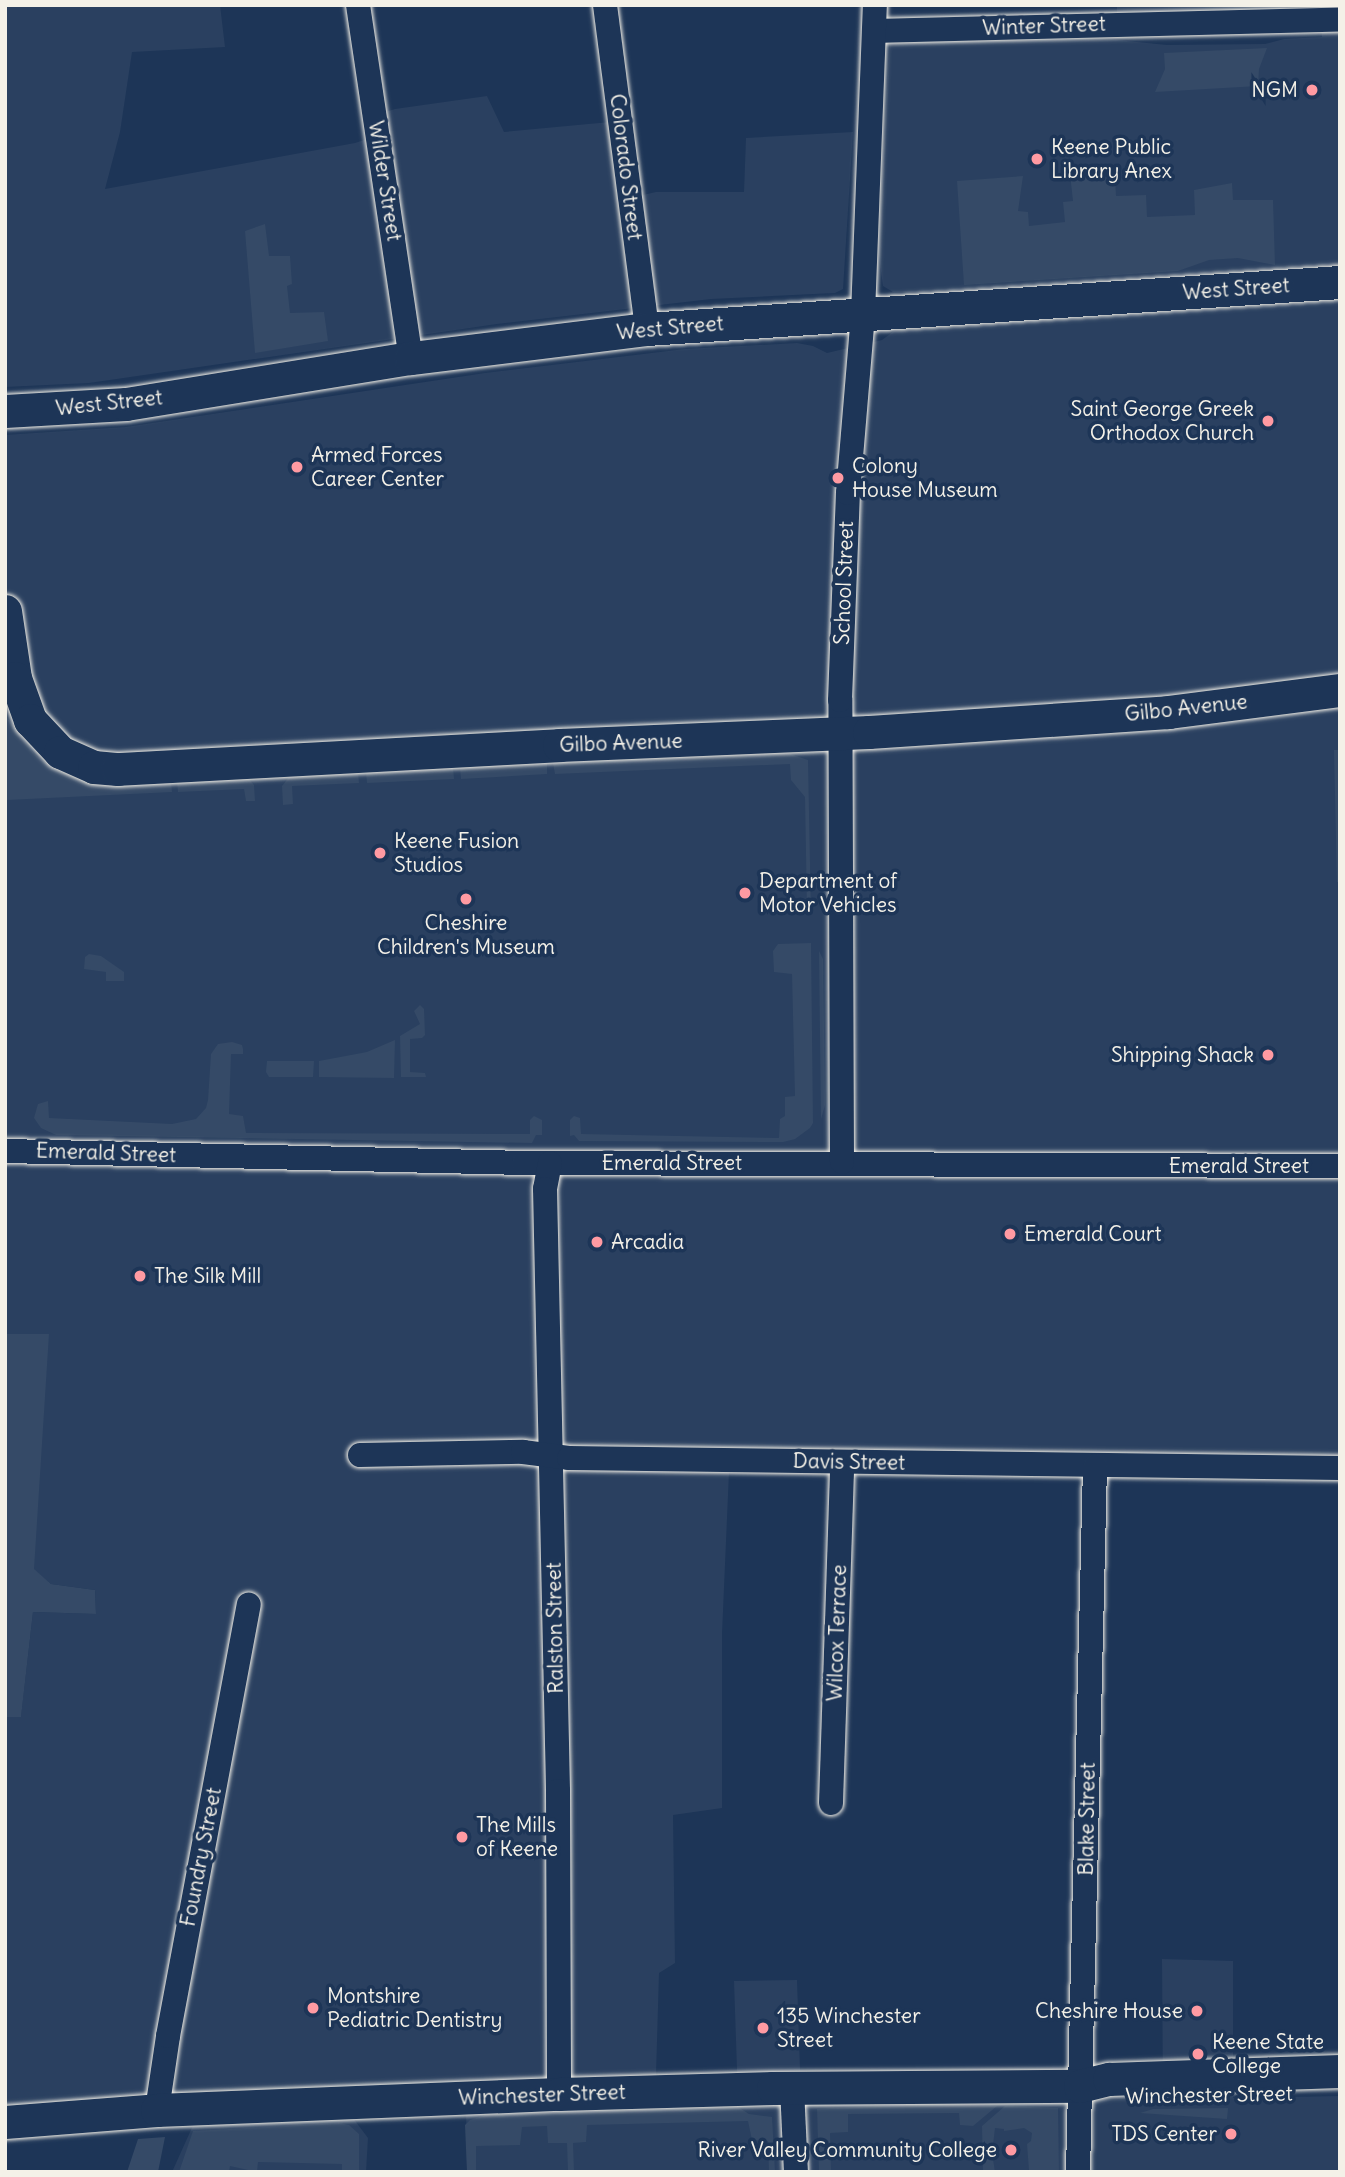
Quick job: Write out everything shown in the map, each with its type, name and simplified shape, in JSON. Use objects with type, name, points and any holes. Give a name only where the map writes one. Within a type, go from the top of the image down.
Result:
[{"type":"street","name":"Wilder Street","points":[[358,5],[411,358]]},
{"type":"street","name":"Colorado Street","points":[[605,5],[647,329]]},
{"type":"street","name":"School Street","points":[[842,1162],[839,734],[848,493],[863,314],[875,5]]},
{"type":"street","name":"Winter Street","points":[[875,31],[1306,13],[1340,19]]},
{"type":"street","name":"West Street","points":[[5,411],[126,404],[411,358],[647,329],[1340,282]]},
{"type":"street","name":"Gilbo Avenue","points":[[5,611],[15,678],[30,720],[60,752],[94,766],[118,769],[559,745],[839,734],[1168,712],[1340,690]]},
{"type":"street","name":"Emerald Street","points":[[5,1150],[550,1163],[842,1162],[1340,1166]]},
{"type":"street","name":"Ralston Street","points":[[550,1163],[545,1189],[558,1791],[559,2094]]},
{"type":"street","name":"Davis Street","points":[[360,1455],[523,1452],[569,1458],[1340,1468]]},
{"type":"street","name":"Wilcox Terrace","points":[[831,1803],[842,1463]]},
{"type":"street","name":"Blake Street","points":[[1078,2172],[1095,1465]]},
{"type":"street","name":"Foundry Street","points":[[157,2110],[168,2036],[249,1605]]},
{"type":"street","name":"Winchester Street","points":[[5,2122],[157,2110],[559,2094],[792,2088],[1080,2086],[1109,2079],[1340,2071]]},
{"type":"street","name":"Winchester Street","points":[[1080,2086],[1113,2097],[1340,2092]]},
{"type":"street","points":[[792,2088],[796,2172]]},
{"type":"shaded area","points":[[5,5],[220,5],[225,47],[132,52],[120,132],[105,189],[355,143],[367,139],[366,118],[395,109],[487,96],[504,132],[610,122],[621,200],[656,192],[744,192],[746,138],[853,132],[843,289],[835,293],[711,299],[497,324],[89,383],[5,387]]},
{"type":"shaded area","points":[[1117,5],[1293,5],[1278,10],[1117,15]]},
{"type":"shaded area","points":[[1319,5],[1340,5],[1340,264],[924,292],[893,292],[883,286],[878,249],[890,42],[1117,40],[1167,45],[1265,44],[1284,39],[1322,37]]},
{"type":"shaded area","points":[[1267,48],[1259,69],[1258,86],[1155,92],[1165,69],[1164,53]]},
{"type":"shaded area","points":[[1070,174],[1115,177],[1116,196],[1146,195],[1147,217],[1195,215],[1194,190],[1232,183],[1233,200],[1273,200],[1275,265],[1238,258],[1209,260],[1178,271],[964,285],[957,181],[1023,176],[1018,211],[1028,212],[1029,226],[1065,222],[1063,202],[1073,201]]},
{"type":"shaded area","points":[[265,224],[269,256],[290,256],[292,284],[287,286],[290,313],[324,312],[328,341],[255,353],[245,231]]},
{"type":"shaded area","points":[[1340,301],[1340,1477],[729,1472],[722,1634],[722,1808],[673,1815],[675,1963],[659,1973],[656,2075],[5,2111],[5,1717],[21,1716],[33,1612],[96,1614],[95,1590],[51,1584],[34,1570],[34,1548],[5,1340],[5,435],[126,427],[485,373],[685,349],[797,343],[813,346],[827,353],[882,340],[894,331]]},
{"type":"shaded area","points":[[5,715],[34,754],[55,770],[86,781],[171,781],[172,792],[7,800],[7,806]]},
{"type":"shaded area","points":[[1334,750],[1340,750],[1340,882],[1337,882]]},
{"type":"shaded area","points":[[784,752],[808,760],[811,915],[807,911],[805,797],[791,780],[790,764],[555,774],[553,763]]},
{"type":"shaded area","points":[[547,763],[547,774],[461,779],[460,767]]},
{"type":"shaded area","points":[[453,768],[454,779],[367,783],[366,771]]},
{"type":"shaded area","points":[[358,772],[359,783],[292,786],[293,804],[283,805],[282,786],[289,777]]},
{"type":"shaded area","points":[[248,778],[254,785],[255,801],[246,801],[244,789],[178,792],[177,781]]},
{"type":"shaded area","points":[[811,943],[813,1123],[810,1128],[795,1139],[783,1142],[579,1141],[574,1135],[570,1136],[570,1120],[574,1116],[580,1118],[581,1134],[779,1138],[780,1119],[785,1116],[785,1097],[795,1096],[792,974],[774,972],[773,951],[778,944]]},
{"type":"shaded area","points":[[819,951],[823,959],[825,1105],[821,1119]]},
{"type":"shaded area","points":[[89,954],[101,956],[124,972],[124,981],[106,981],[106,972],[84,969],[85,957]]},
{"type":"shaded area","points":[[420,1005],[424,1009],[425,1035],[422,1038],[410,1039],[410,1072],[425,1073],[426,1077],[401,1077],[400,1036],[420,1024],[414,1011]]},
{"type":"shaded area","points":[[395,1040],[394,1078],[319,1077],[319,1061],[367,1052]]},
{"type":"shaded area","points":[[232,1042],[242,1045],[243,1054],[231,1054],[229,1114],[243,1116],[246,1133],[530,1134],[530,1120],[534,1116],[542,1120],[542,1135],[536,1135],[532,1143],[56,1135],[41,1128],[34,1118],[38,1104],[48,1101],[49,1118],[172,1124],[196,1119],[206,1108],[208,1100],[211,1054],[218,1044]]},
{"type":"shaded area","points":[[267,1061],[314,1061],[313,1077],[269,1077],[266,1072]]},
{"type":"shaded area","points":[[5,1334],[49,1334],[34,1569],[51,1584],[95,1590],[96,1614],[33,1612],[21,1717],[5,1717]]},
{"type":"shaded area","name":"Keene State College","points":[[1162,1959],[1233,1961],[1233,2098],[1340,2096],[1340,2172],[467,2172],[466,2108],[738,2099],[734,1981],[797,1980],[801,2098],[1163,2100]]},
{"type":"shaded area","points":[[920,2104],[997,2106],[973,2126],[960,2125],[959,2113],[848,2114],[848,2132],[830,2133],[831,2172],[819,2172],[817,2109]]},
{"type":"shaded area","points":[[1005,2106],[1058,2108],[1059,2172],[1029,2170],[1027,2144],[1031,2141],[1032,2133],[1024,2128],[1004,2131],[995,2128],[992,2153],[995,2172],[983,2172],[982,2126]]},
{"type":"shaded area","points":[[738,2107],[749,2114],[772,2117],[775,2172],[769,2172],[768,2141],[752,2140],[748,2121],[587,2125],[586,2142],[573,2143],[574,2172],[568,2172],[567,2143],[548,2143],[547,2126],[522,2127],[520,2145],[476,2146],[476,2172],[467,2172],[465,2125],[470,2120],[486,2115]]},
{"type":"shaded area","points":[[1228,2108],[1227,2119],[1140,2113],[1153,2109]]},
{"type":"shaded area","points":[[353,2118],[368,2138],[366,2172],[172,2172],[195,2121]]},
{"type":"shaded area","points":[[339,2123],[349,2125],[359,2134],[359,2172],[342,2172],[342,2164],[258,2162],[257,2172],[230,2166],[229,2172],[179,2172],[193,2131]]},
{"type":"shaded area","points":[[165,2137],[158,2172],[127,2172],[138,2139]]},
{"type":"place","name":"NGM","points":[[1312,90]]},
{"type":"place","name":"Keene Public Library Anex","points":[[1037,159]]},
{"type":"place","name":"Saint George Greek Orthodox Church","points":[[1268,421]]},
{"type":"place","name":"Armed Forces Career Center","points":[[297,467]]},
{"type":"place","name":"Colony House Museum","points":[[838,478]]},
{"type":"place","name":"Keene Fusion Studios","points":[[380,853]]},
{"type":"place","name":"Department of Motor Vehicles","points":[[745,893]]},
{"type":"place","name":"Cheshire Children's Museum","points":[[466,899]]},
{"type":"place","name":"Shipping Shack","points":[[1268,1055]]},
{"type":"place","name":"Emerald Court","points":[[1010,1234]]},
{"type":"place","name":"Arcadia","points":[[597,1242]]},
{"type":"place","name":"The Silk Mill","points":[[140,1276]]},
{"type":"place","name":"The Mills of Keene","points":[[462,1837]]},
{"type":"place","name":"Montshire Pediatric Dentistry","points":[[313,2008]]},
{"type":"place","name":"Cheshire House","points":[[1197,2011]]},
{"type":"place","name":"135 Winchester Street","points":[[763,2028]]},
{"type":"place","name":"Keene State College","points":[[1198,2054]]},
{"type":"place","name":"TDS Center","points":[[1231,2134]]},
{"type":"place","name":"River Valley Community College","points":[[1011,2150]]}]
